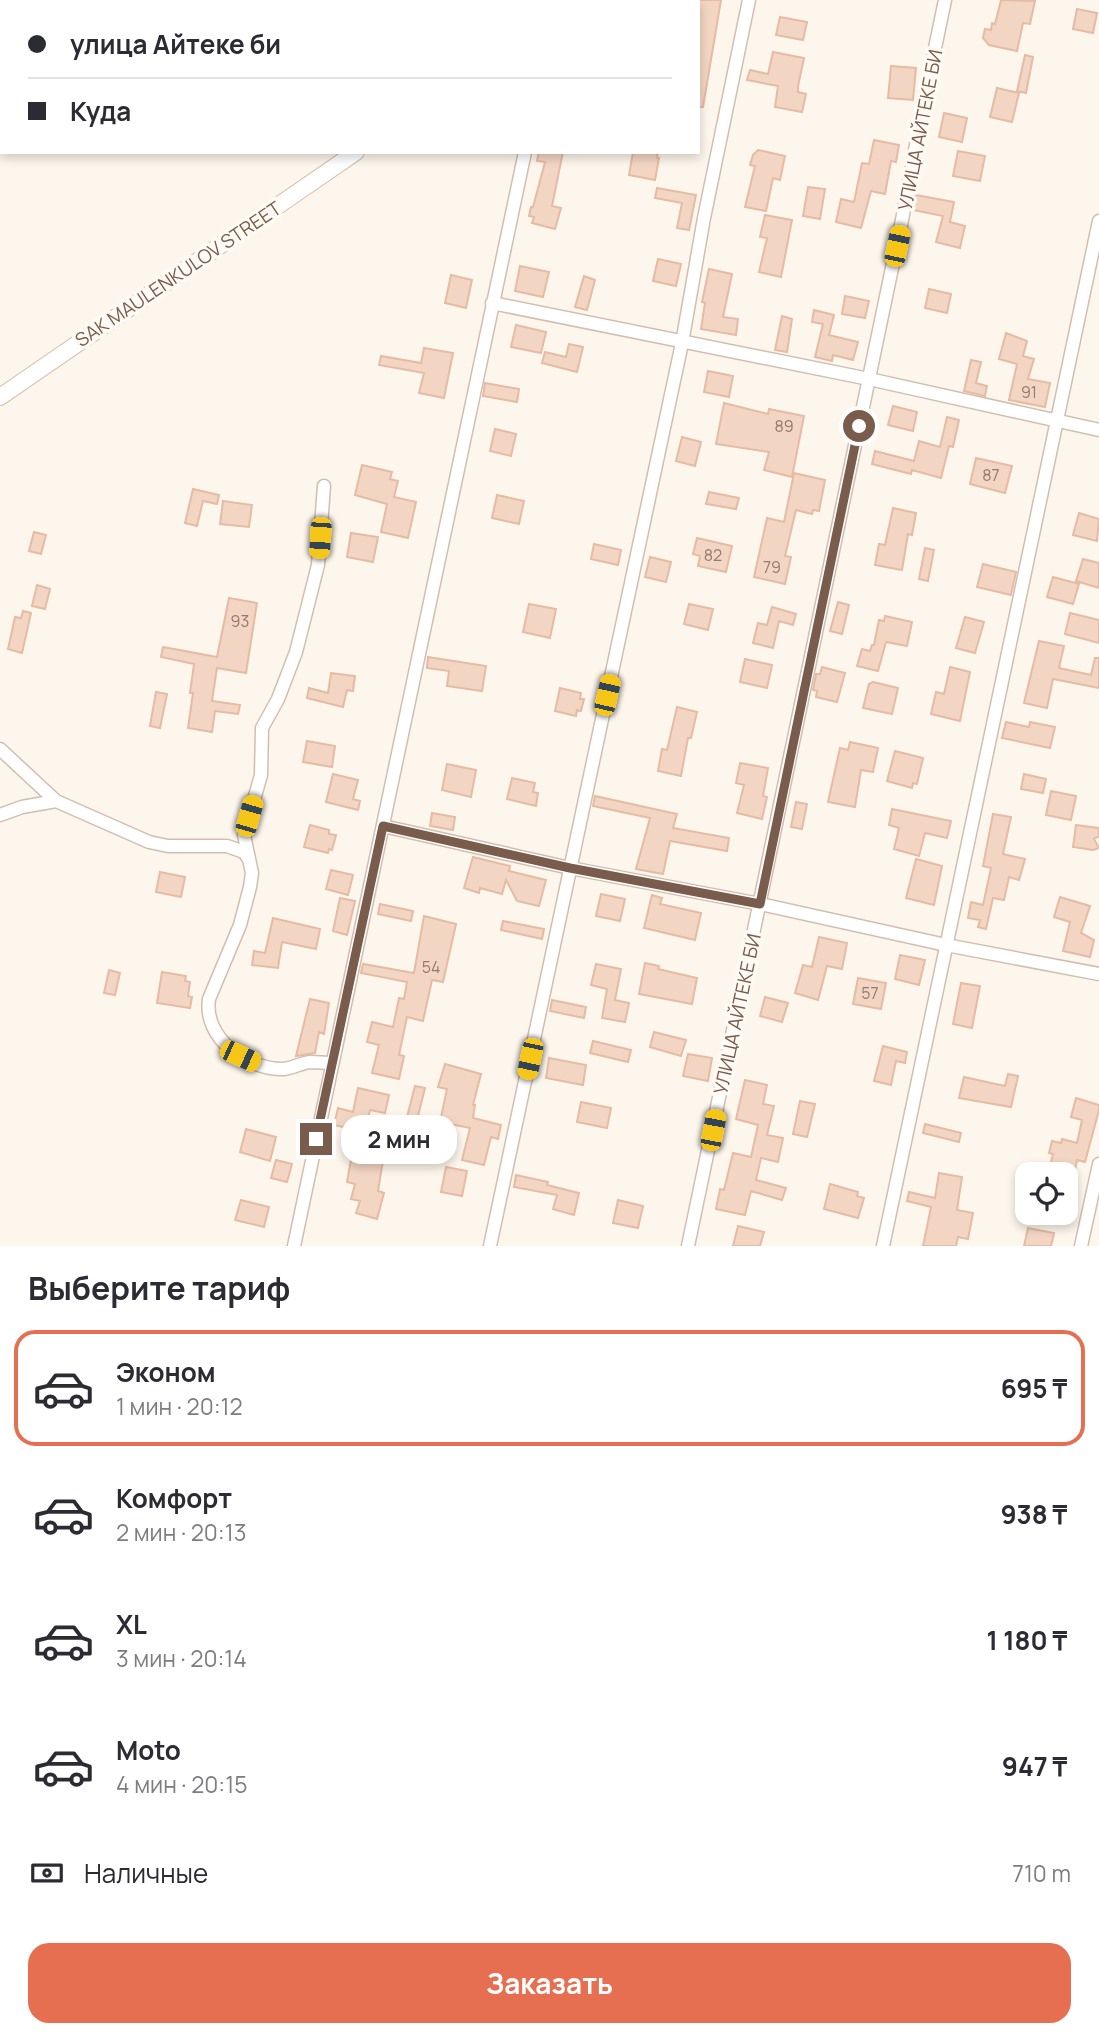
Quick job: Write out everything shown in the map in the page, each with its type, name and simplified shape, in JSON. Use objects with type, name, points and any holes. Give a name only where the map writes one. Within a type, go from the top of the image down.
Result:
[{"type":"main road","name":"SAK MAULENKULOV STREET","points":[[0,397],[353,154]]},
{"type":"street","points":[[490,1246],[682,343],[704,218],[749,0]]},
{"type":"street","name":"УЛИЦА АЙТЕКЕ БИ","points":[[688,1246],[869,379],[945,0]]},
{"type":"street","points":[[294,1246],[525,154]]},
{"type":"street","points":[[883,1246],[1099,221]]},
{"type":"street","points":[[492,303],[869,379],[1099,430]]},
{"type":"street","points":[[324,486],[318,565],[296,652],[278,699],[262,728],[261,775],[244,835],[252,873],[247,902],[209,999],[208,1009],[210,1019],[226,1047],[254,1063],[267,1068],[283,1069],[308,1062],[332,1063]]},
{"type":"street","points":[[0,749],[56,801],[149,842],[168,846],[227,846],[244,852],[248,859]]},
{"type":"street","points":[[0,815],[23,807],[56,801]]},
{"type":"street","points":[[383,826],[570,868],[1099,974]]},
{"type":"street","points":[[227,846],[244,835]]},
{"type":"street","points":[[1081,1246],[1099,1164]]},
{"type":"building","points":[[700,0],[721,0],[703,107],[700,107]]},
{"type":"building","points":[[1001,0],[1035,1],[1030,24],[1023,23],[1017,51],[989,45],[983,38],[985,29],[991,30],[992,23],[995,24]]},
{"type":"building","points":[[1077,9],[1097,13],[1093,33],[1073,29]]},
{"type":"building","points":[[780,17],[807,22],[803,40],[776,35]]},
{"type":"building","points":[[773,52],[804,58],[798,86],[798,92],[806,94],[802,112],[775,107],[778,86],[747,80],[750,70],[768,74]]},
{"type":"building","points":[[1025,55],[1033,57],[1026,93],[1017,91]]},
{"type":"building","points":[[891,66],[916,68],[913,100],[888,98]]},
{"type":"building","points":[[997,88],[1019,93],[1012,122],[990,117]]},
{"type":"building","points":[[944,113],[967,118],[962,142],[939,137]]},
{"type":"building","points":[[874,140],[899,145],[896,162],[891,161],[885,194],[871,191],[861,228],[836,222],[841,199],[854,202],[862,163],[869,164]]},
{"type":"building","points":[[758,150],[785,156],[780,180],[773,178],[766,211],[745,207],[755,166],[750,165]]},
{"type":"building","points":[[958,151],[985,156],[980,181],[953,176]]},
{"type":"building","points":[[539,154],[563,154],[552,206],[561,208],[555,229],[532,223],[534,217],[529,216],[545,162],[537,161]]},
{"type":"building","points":[[633,154],[658,154],[655,180],[629,175]]},
{"type":"building","points":[[808,187],[825,189],[820,219],[803,216]]},
{"type":"building","points":[[657,188],[696,195],[689,230],[677,228],[682,203],[655,198]]},
{"type":"building","points":[[916,195],[954,202],[950,222],[965,226],[960,248],[936,242],[943,216],[913,210]]},
{"type":"building","points":[[765,215],[792,220],[781,277],[759,272],[767,238],[760,237]]},
{"type":"building","points":[[658,259],[681,264],[676,286],[653,281]]},
{"type":"building","points":[[520,266],[549,272],[543,297],[515,291]]},
{"type":"building","points":[[709,269],[732,274],[723,317],[738,319],[736,335],[701,329],[705,303],[702,302]]},
{"type":"building","points":[[451,275],[472,280],[466,308],[445,303]]},
{"type":"building","points":[[584,276],[595,280],[587,310],[575,307]]},
{"type":"building","points":[[929,289],[951,294],[947,313],[925,308]]},
{"type":"building","points":[[845,296],[869,301],[865,318],[842,314]]},
{"type":"building","points":[[814,310],[834,315],[829,335],[858,342],[853,360],[833,355],[832,361],[815,357],[823,324],[812,322]]},
{"type":"building","points":[[782,316],[792,319],[787,352],[775,350]]},
{"type":"building","points":[[516,325],[546,332],[541,353],[511,347]]},
{"type":"building","points":[[1006,333],[1027,341],[1023,356],[1034,359],[1028,379],[1050,383],[1045,407],[1009,400],[1017,364],[999,359]]},
{"type":"building","points":[[569,344],[583,347],[577,372],[542,363],[545,352],[566,357]]},
{"type":"building","points":[[424,348],[453,353],[444,398],[419,393],[424,373],[379,365],[381,356],[421,363]]},
{"type":"building","points":[[971,360],[981,362],[976,383],[987,386],[985,396],[964,391]]},
{"type":"building","points":[[708,371],[733,376],[729,397],[704,392]]},
{"type":"building","points":[[485,383],[519,389],[517,402],[483,396]]},
{"type":"building","points":[[724,403],[768,414],[769,409],[804,416],[792,477],[764,470],[769,452],[716,444]]},
{"type":"building","points":[[893,406],[917,412],[913,431],[888,425]]},
{"type":"building","points":[[947,417],[959,420],[953,447],[949,446],[941,478],[872,464],[875,451],[914,461],[919,441],[940,447]]},
{"type":"building","points":[[495,429],[516,434],[511,456],[490,451]]},
{"type":"building","points":[[682,437],[701,442],[695,466],[676,461]]},
{"type":"building","points":[[976,458],[1012,466],[1005,493],[970,484]]},
{"type":"building","points":[[362,465],[392,472],[390,479],[398,481],[394,497],[416,502],[408,538],[381,532],[387,504],[355,495]]},
{"type":"building","points":[[794,473],[825,480],[819,511],[813,510],[812,514],[796,510],[785,556],[791,557],[785,584],[754,577],[767,518],[784,522]]},
{"type":"building","points":[[193,489],[219,495],[217,504],[203,501],[197,526],[185,523]]},
{"type":"building","points":[[709,492],[739,498],[736,509],[706,504]]},
{"type":"building","points":[[497,495],[524,501],[519,524],[492,518]]},
{"type":"building","points":[[223,501],[252,505],[249,527],[220,524]]},
{"type":"building","points":[[893,508],[916,513],[912,535],[908,534],[902,570],[875,565],[879,544],[885,545]]},
{"type":"building","points":[[1079,513],[1099,519],[1097,541],[1073,535]]},
{"type":"building","points":[[34,532],[46,535],[41,554],[29,551]]},
{"type":"building","points":[[351,533],[378,537],[373,562],[347,557]]},
{"type":"building","points":[[697,538],[732,546],[726,572],[698,566],[700,556],[693,554]]},
{"type":"building","points":[[594,544],[621,550],[618,565],[591,559]]},
{"type":"building","points":[[925,548],[934,550],[928,581],[919,579]]},
{"type":"building","points":[[650,557],[671,562],[666,582],[645,577]]},
{"type":"building","points":[[1083,559],[1099,563],[1099,588],[1076,581]]},
{"type":"building","points":[[983,564],[1016,572],[1011,595],[977,587]]},
{"type":"building","points":[[1053,577],[1079,584],[1073,604],[1047,597]]},
{"type":"building","points":[[37,585],[50,589],[45,609],[32,606]]},
{"type":"building","points":[[229,598],[257,603],[246,673],[217,668],[212,701],[240,705],[238,714],[215,711],[212,732],[188,728],[194,664],[161,657],[163,647],[217,657]]},
{"type":"building","points":[[838,602],[849,605],[842,634],[830,631]]},
{"type":"building","points":[[529,604],[556,609],[550,638],[523,632]]},
{"type":"building","points":[[689,604],[713,609],[708,630],[684,624]]},
{"type":"building","points":[[772,607],[796,614],[793,625],[779,621],[773,648],[753,643],[758,623],[767,625]]},
{"type":"building","points":[[23,611],[31,613],[22,653],[8,649],[15,617],[21,618]]},
{"type":"building","points":[[1070,613],[1099,620],[1099,643],[1065,634]]},
{"type":"building","points":[[885,616],[912,622],[907,646],[886,642],[878,671],[857,666],[862,649],[870,651],[874,645],[879,620],[884,621]]},
{"type":"building","points":[[965,617],[984,622],[975,653],[956,648]]},
{"type":"building","points":[[1039,641],[1064,646],[1059,668],[1091,675],[1095,658],[1099,658],[1099,688],[1053,679],[1047,708],[1024,703]]},
{"type":"building","points":[[428,657],[486,666],[482,691],[447,686],[449,671],[427,668]]},
{"type":"building","points":[[745,659],[772,665],[767,688],[740,682]]},
{"type":"building","points":[[822,667],[845,673],[837,702],[816,697],[817,691],[813,690],[816,674],[820,674]]},
{"type":"building","points":[[950,667],[970,672],[960,721],[931,714],[936,692],[944,694]]},
{"type":"building","points":[[331,673],[355,676],[353,691],[347,690],[343,707],[307,698],[309,688],[328,693]]},
{"type":"building","points":[[873,682],[898,688],[892,714],[863,708],[869,684]]},
{"type":"building","points":[[560,688],[581,693],[580,699],[584,699],[581,711],[577,710],[576,716],[555,711]]},
{"type":"building","points":[[156,692],[167,694],[160,728],[150,726]]},
{"type":"building","points":[[677,707],[697,712],[691,738],[688,738],[681,776],[658,771],[662,749],[667,750]]},
{"type":"building","points":[[1006,722],[1029,727],[1030,722],[1055,727],[1050,748],[1002,738]]},
{"type":"building","points":[[307,741],[335,746],[332,767],[303,762]]},
{"type":"building","points":[[850,742],[878,748],[873,772],[861,770],[855,807],[828,802],[840,748],[848,750]]},
{"type":"building","points":[[895,751],[923,758],[917,784],[913,783],[912,788],[887,781]]},
{"type":"building","points":[[740,763],[768,768],[763,796],[767,797],[762,819],[737,813],[744,785],[736,783]]},
{"type":"building","points":[[447,764],[476,770],[471,797],[442,790]]},
{"type":"building","points":[[333,774],[358,780],[353,799],[360,801],[358,810],[326,802]]},
{"type":"building","points":[[1024,774],[1046,779],[1043,793],[1021,789]]},
{"type":"building","points":[[512,778],[535,783],[533,792],[538,793],[536,806],[507,799]]},
{"type":"building","points":[[1051,791],[1076,796],[1071,820],[1046,815]]},
{"type":"building","points":[[595,796],[677,814],[673,828],[729,838],[727,851],[670,841],[663,874],[636,869],[650,818],[593,806]]},
{"type":"building","points":[[796,802],[807,804],[802,829],[791,827]]},
{"type":"building","points":[[892,809],[951,821],[947,838],[925,833],[919,856],[894,849],[899,828],[889,825]]},
{"type":"building","points":[[432,813],[455,817],[453,830],[430,826]]},
{"type":"building","points":[[993,814],[1011,817],[1003,854],[1025,859],[1019,880],[1009,877],[1004,900],[993,898],[986,929],[978,927],[980,920],[968,918],[971,902],[983,905],[991,868],[983,866]]},
{"type":"building","points":[[310,825],[329,830],[329,834],[336,835],[332,850],[329,849],[328,853],[304,847]]},
{"type":"building","points":[[1076,825],[1099,828],[1099,836],[1094,839],[1099,848],[1093,850],[1073,847]]},
{"type":"building","points":[[473,857],[510,866],[509,871],[546,880],[539,906],[517,901],[506,880],[502,894],[480,888],[479,893],[464,888]]},
{"type":"building","points":[[916,859],[942,866],[934,905],[906,898]]},
{"type":"building","points":[[331,870],[353,875],[348,895],[326,889]]},
{"type":"building","points":[[160,872],[185,877],[181,897],[156,892]]},
{"type":"building","points":[[601,894],[625,899],[620,921],[596,916]]},
{"type":"building","points":[[652,895],[662,898],[660,904],[701,913],[695,940],[644,928]]},
{"type":"building","points":[[1060,897],[1090,906],[1081,933],[1094,940],[1090,957],[1063,951],[1070,922],[1054,917]]},
{"type":"building","points":[[340,898],[355,901],[347,935],[333,931]]},
{"type":"building","points":[[380,904],[413,911],[411,921],[378,914]]},
{"type":"building","points":[[424,916],[456,924],[443,982],[432,980],[423,1021],[407,1017],[399,1055],[404,1056],[399,1079],[372,1073],[379,1045],[367,1042],[372,1022],[393,1027],[399,998],[404,999],[407,982],[361,973],[363,964],[414,973]]},
{"type":"building","points":[[273,918],[320,929],[316,949],[282,942],[278,968],[252,965],[254,951],[265,953]]},
{"type":"building","points":[[503,921],[544,929],[542,939],[501,930]]},
{"type":"building","points":[[819,937],[847,943],[842,969],[827,966],[818,1000],[795,993],[803,965],[812,967]]},
{"type":"building","points":[[900,955],[925,960],[919,985],[895,979]]},
{"type":"building","points":[[645,963],[659,966],[658,969],[697,978],[692,1004],[639,994]]},
{"type":"building","points":[[596,964],[621,969],[615,1000],[629,1003],[625,1022],[602,1018],[607,989],[591,985]]},
{"type":"building","points":[[109,970],[120,973],[115,995],[104,993]]},
{"type":"building","points":[[162,972],[186,976],[185,981],[190,982],[188,996],[192,997],[190,1008],[157,1003]]},
{"type":"building","points":[[858,978],[886,983],[881,1009],[853,1004]]},
{"type":"building","points":[[961,983],[980,986],[972,1028],[953,1024]]},
{"type":"building","points":[[765,997],[788,1003],[782,1022],[760,1016]]},
{"type":"building","points":[[310,999],[329,1003],[324,1034],[319,1032],[315,1053],[296,1056]]},
{"type":"building","points":[[552,1000],[586,1007],[584,1018],[550,1011]]},
{"type":"building","points":[[654,1032],[686,1040],[681,1056],[650,1047]]},
{"type":"building","points":[[593,1041],[631,1050],[628,1062],[590,1053]]},
{"type":"building","points":[[883,1046],[907,1052],[905,1063],[896,1061],[891,1085],[874,1081]]},
{"type":"building","points":[[688,1054],[712,1058],[708,1081],[683,1076]]},
{"type":"building","points":[[549,1058],[586,1065],[583,1085],[546,1078]]},
{"type":"building","points":[[445,1064],[481,1074],[473,1105],[473,1118],[501,1125],[498,1139],[491,1137],[484,1165],[462,1160],[470,1128],[440,1122],[447,1089],[438,1087]]},
{"type":"building","points":[[1008,1074],[1018,1076],[1011,1107],[959,1098],[964,1077],[1005,1086]]},
{"type":"building","points":[[745,1080],[767,1085],[763,1104],[774,1106],[767,1135],[783,1138],[778,1162],[761,1158],[756,1180],[786,1188],[782,1200],[751,1191],[745,1215],[716,1209],[720,1189],[724,1190],[733,1153],[751,1157],[758,1125],[736,1119]]},
{"type":"building","points":[[415,1086],[425,1088],[416,1124],[406,1121]]},
{"type":"building","points":[[358,1088],[389,1095],[385,1113],[370,1110],[365,1132],[334,1125],[338,1108],[353,1112]]},
{"type":"building","points":[[1076,1098],[1099,1105],[1085,1162],[1051,1162],[1053,1154],[1049,1153],[1052,1141],[1061,1143],[1062,1139],[1077,1143],[1082,1120],[1071,1117]]},
{"type":"building","points":[[800,1101],[815,1104],[807,1137],[793,1134]]},
{"type":"building","points":[[581,1102],[611,1108],[607,1128],[577,1122]]},
{"type":"building","points":[[925,1124],[961,1133],[959,1142],[923,1133]]},
{"type":"building","points":[[246,1129],[276,1137],[270,1161],[240,1152]]},
{"type":"building","points":[[352,1154],[383,1160],[378,1191],[384,1193],[377,1219],[356,1213],[360,1201],[351,1199],[355,1184],[347,1182]]},
{"type":"building","points":[[276,1160],[292,1164],[287,1182],[271,1178]]},
{"type":"building","points":[[446,1167],[467,1171],[462,1196],[441,1192]]},
{"type":"building","points":[[939,1173],[962,1177],[957,1210],[973,1213],[968,1239],[958,1237],[956,1246],[923,1246],[931,1207],[907,1201],[909,1192],[935,1198]]},
{"type":"building","points":[[516,1175],[579,1193],[574,1215],[553,1209],[557,1195],[514,1187]]},
{"type":"building","points":[[830,1184],[858,1192],[857,1196],[864,1198],[858,1218],[824,1209]]},
{"type":"building","points":[[241,1200],[269,1207],[264,1227],[235,1220]]},
{"type":"building","points":[[618,1200],[643,1206],[638,1228],[613,1223]]},
{"type":"building","points":[[738,1226],[764,1232],[760,1246],[733,1246]]},
{"type":"building","points":[[1028,1228],[1054,1233],[1051,1246],[1024,1246]]},
{"type":"route","points":[[316,1139],[383,826],[570,868],[760,904],[859,426]]}]
